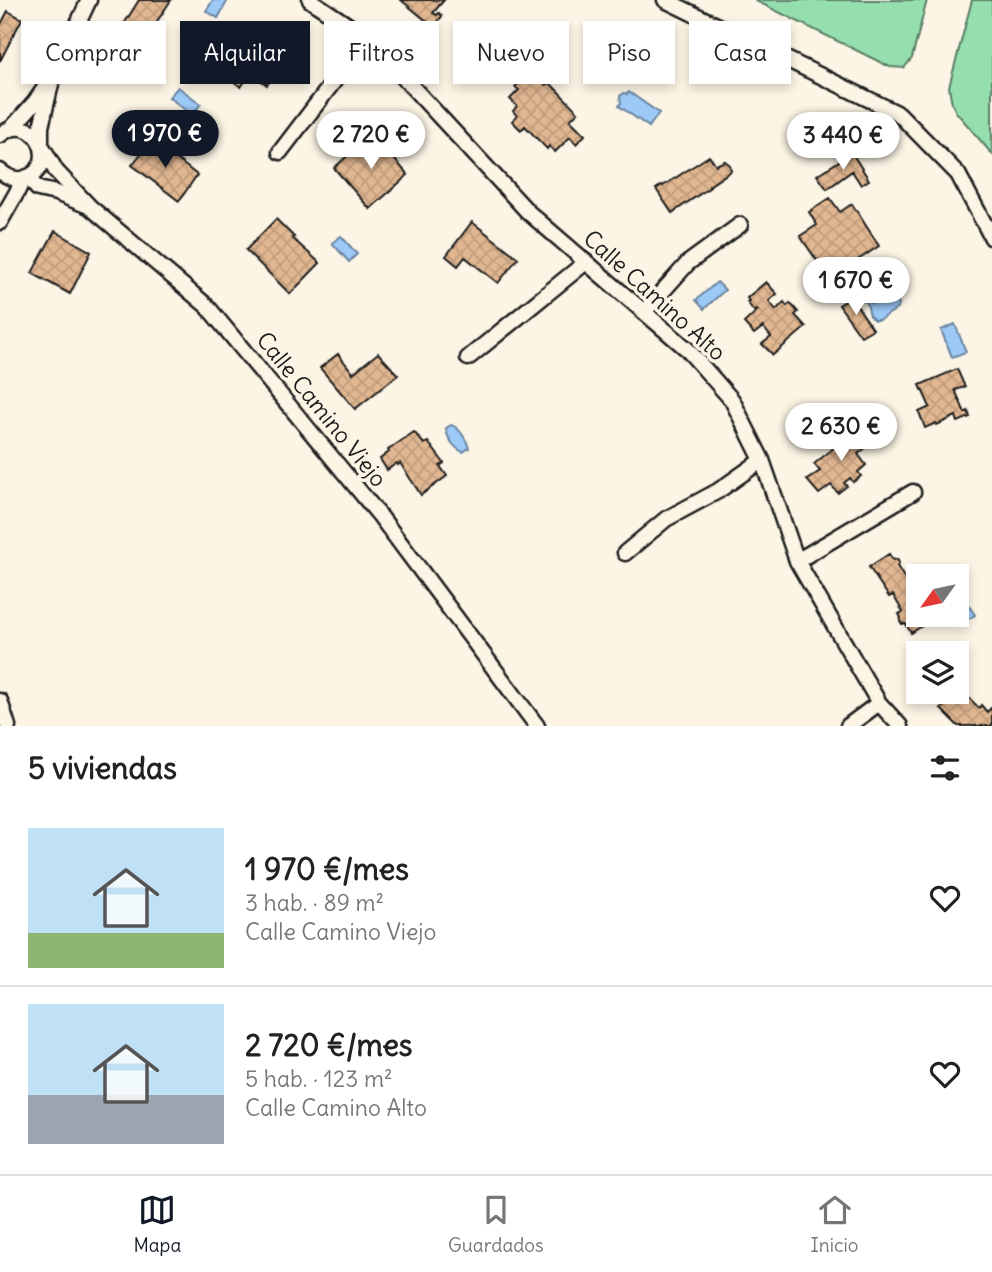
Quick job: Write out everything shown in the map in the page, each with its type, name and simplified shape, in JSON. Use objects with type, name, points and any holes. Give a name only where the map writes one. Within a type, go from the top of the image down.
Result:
[{"type":"street","points":[[79,21],[89,0]]},
{"type":"street","name":"Calle Camino Alto","points":[[310,0],[342,21]]},
{"type":"street","points":[[666,0],[899,114],[958,174],[992,238]]},
{"type":"street","points":[[4,132],[35,102],[47,84]]},
{"type":"street","points":[[0,172],[15,179],[25,178],[40,166],[43,158],[41,127],[51,84]]},
{"type":"street","points":[[280,152],[332,84]]},
{"type":"street","name":"Calle Camino Alto","points":[[410,84],[528,212],[687,349],[732,400],[762,460],[797,561],[879,703],[900,726]]},
{"type":"street","points":[[4,132],[26,129],[33,133],[42,145]]},
{"type":"street","name":"Calle Camino Viejo","points":[[42,145],[56,172],[90,207],[207,306],[380,516],[537,726]]},
{"type":"street","points":[[25,178],[38,189],[56,193],[90,207]]},
{"type":"street","points":[[0,222],[25,178]]},
{"type":"street","points":[[644,312],[688,263],[740,225]]},
{"type":"street","points":[[468,358],[586,262]]},
{"type":"street","points":[[625,553],[666,519],[718,491],[762,460]]},
{"type":"street","points":[[797,561],[913,492]]},
{"type":"street","points":[[0,701],[8,726]]},
{"type":"street","points":[[848,726],[879,703]]},
{"type":"green space","points":[[754,0],[927,0],[912,58],[904,68],[890,67]]},
{"type":"green space","points":[[972,0],[992,0],[992,154],[956,112],[949,87]]},
{"type":"water","points":[[213,0],[228,0],[218,18],[206,11]]},
{"type":"water","points":[[178,87],[201,104],[192,115],[169,97]]},
{"type":"water","points":[[629,92],[659,113],[649,127],[619,106],[620,96]]},
{"type":"water","points":[[341,236],[357,254],[349,262],[332,243]]},
{"type":"water","points":[[717,282],[725,290],[704,309],[696,300]]},
{"type":"water","points":[[865,290],[870,294],[870,302],[896,300],[898,308],[879,320],[874,320],[870,316],[867,303],[859,297]]},
{"type":"water","points":[[955,324],[966,352],[952,357],[941,330]]},
{"type":"water","points":[[451,425],[460,431],[466,441],[469,448],[463,452],[454,445],[448,435],[446,428]]},
{"type":"building","points":[[139,0],[171,0],[157,21],[126,21]]},
{"type":"building","points":[[401,0],[444,0],[433,13],[442,16],[438,21],[427,21]]},
{"type":"building","points":[[8,11],[22,19],[0,61],[0,26]]},
{"type":"building","points":[[518,84],[551,84],[578,112],[570,120],[585,135],[576,144],[570,137],[555,152],[549,146],[547,149],[525,126],[521,130],[512,121],[517,116],[513,111],[517,106],[510,99],[519,90],[515,87]]},
{"type":"building","points":[[365,135],[374,146],[379,141],[408,175],[370,209],[334,168],[354,150],[351,147]]},
{"type":"building","points":[[152,140],[197,175],[179,201],[132,165]]},
{"type":"building","points":[[852,153],[869,180],[861,185],[852,171],[827,189],[817,175]]},
{"type":"building","points":[[709,156],[716,165],[725,161],[730,165],[731,171],[672,213],[656,189]]},
{"type":"building","points":[[830,198],[840,212],[852,204],[879,246],[855,262],[863,274],[849,283],[841,270],[835,274],[826,261],[820,265],[800,236],[817,225],[809,212]]},
{"type":"building","points":[[276,219],[294,237],[292,238],[320,263],[290,294],[246,250]]},
{"type":"building","points":[[472,222],[518,258],[498,283],[465,257],[458,266],[446,256]]},
{"type":"building","points":[[55,231],[91,252],[70,294],[32,273]]},
{"type":"building","points":[[766,282],[777,294],[769,301],[776,310],[784,302],[787,306],[790,303],[798,312],[795,315],[806,327],[773,355],[762,344],[771,337],[763,327],[754,334],[744,323],[758,310],[754,311],[747,298]]},
{"type":"building","points":[[851,297],[873,329],[861,336],[839,305]]},
{"type":"building","points":[[378,353],[398,375],[355,409],[320,368],[338,354],[353,373]]},
{"type":"building","points":[[957,369],[965,387],[955,390],[965,413],[968,411],[970,417],[958,422],[956,416],[925,428],[919,412],[930,407],[920,385]]},
{"type":"building","points":[[859,427],[873,442],[858,454],[866,465],[858,472],[861,476],[853,482],[850,478],[844,483],[847,486],[838,493],[831,485],[819,494],[807,480],[820,471],[814,464]]},
{"type":"building","points":[[414,432],[424,444],[428,442],[444,463],[440,466],[447,476],[421,495],[400,463],[387,470],[380,459]]},
{"type":"building","points":[[889,554],[893,560],[897,559],[897,566],[906,581],[906,624],[900,621],[899,614],[903,612],[893,595],[889,597],[869,567]]},
{"type":"building","points":[[908,627],[920,627],[911,633]]},
{"type":"building","points":[[969,698],[987,712],[992,709],[992,726],[958,726],[941,709],[946,704],[969,704]]}]
